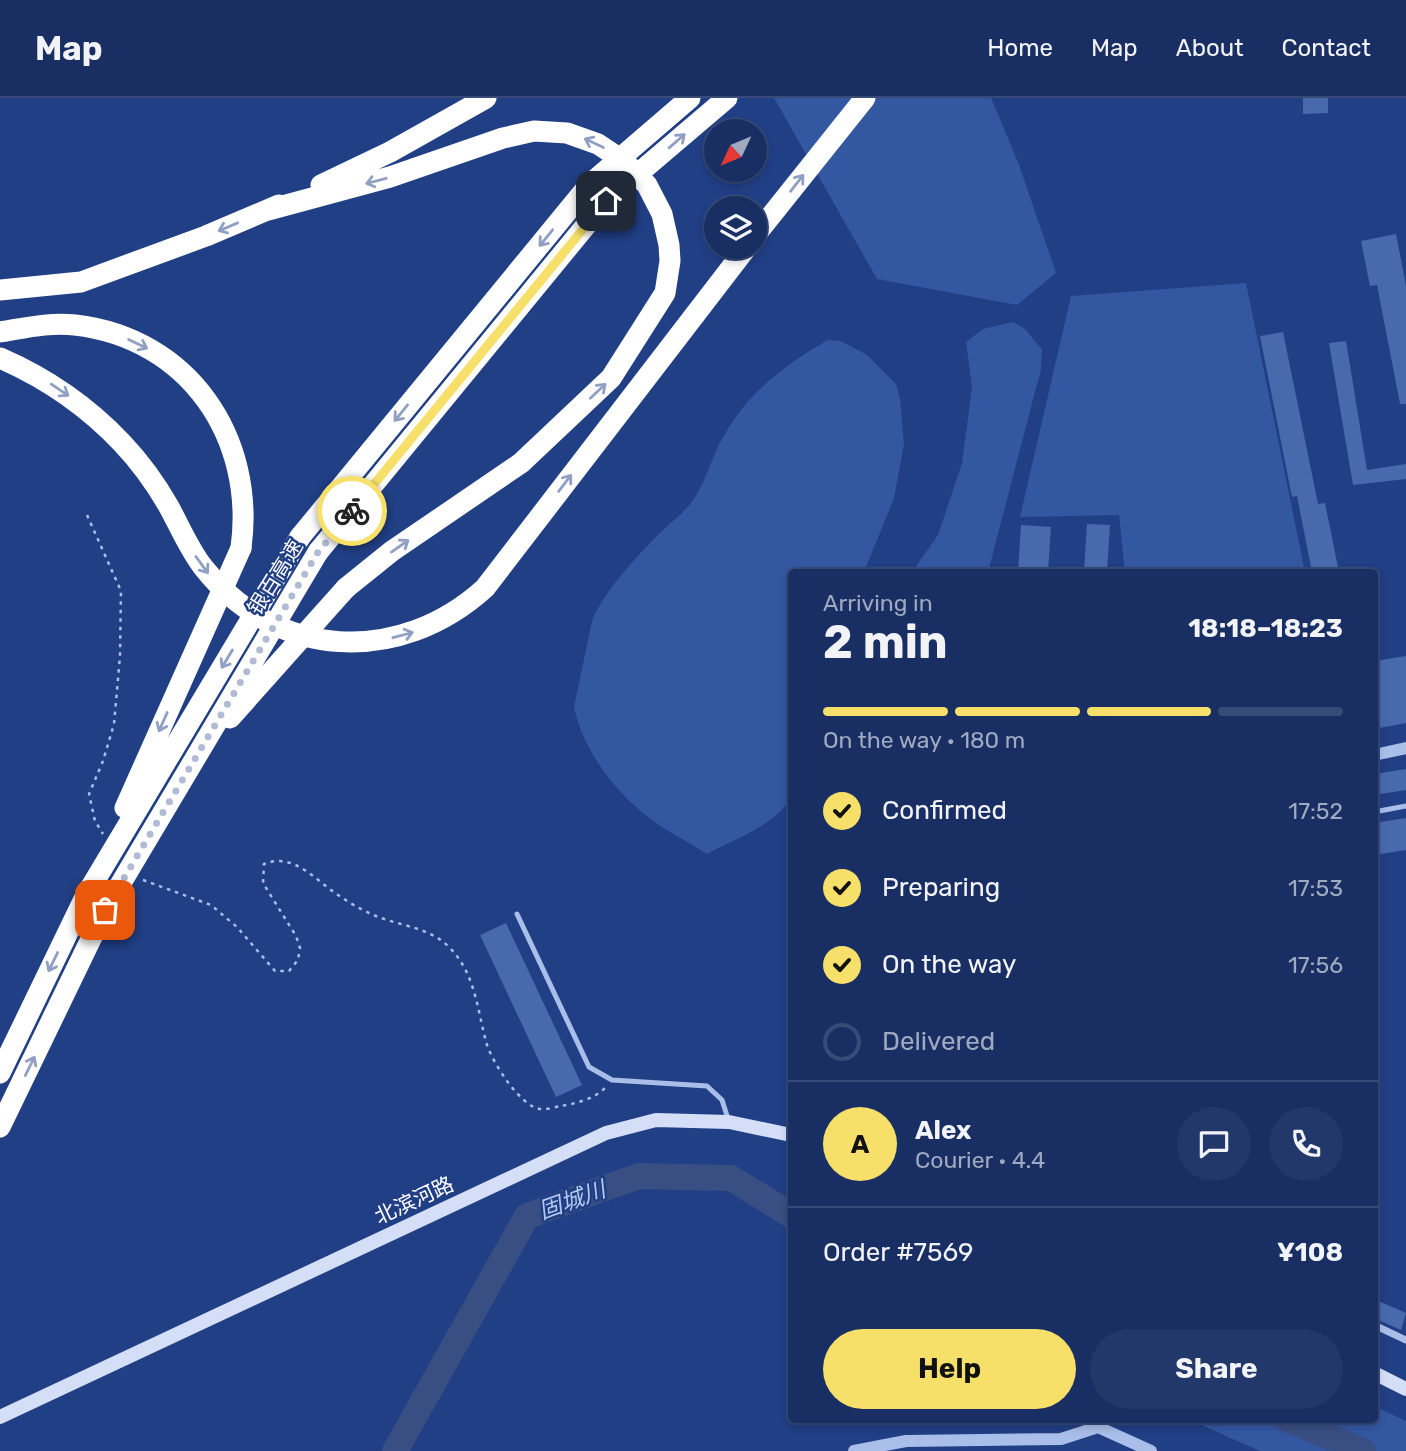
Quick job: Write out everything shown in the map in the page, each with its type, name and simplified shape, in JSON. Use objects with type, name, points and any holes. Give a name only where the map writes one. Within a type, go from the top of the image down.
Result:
[{"type":"highway","points":[[0,290],[81,282],[194,241],[268,210],[390,152],[486,98]]},
{"type":"highway","name":"银百高速","points":[[0,1073],[85,897],[300,537],[589,185],[690,98]]},
{"type":"highway","name":"银百高速","points":[[0,1127],[105,910],[318,552],[606,201],[727,98]]},
{"type":"highway","points":[[767,222],[865,98]]},
{"type":"highway","points":[[196,757],[346,588],[392,551],[521,463],[611,378],[665,293],[670,261],[666,229],[655,199],[642,179],[625,162],[605,148],[583,137],[551,131],[534,131],[503,138],[390,177],[268,210]]},
{"type":"highway","points":[[0,358],[65,393],[123,444],[154,484],[200,564],[245,608],[263,619],[302,635],[342,642],[384,640],[439,622],[471,601],[485,588],[738,259]]},
{"type":"highway","points":[[0,332],[52,324],[94,328],[134,341],[161,356],[185,376],[212,408],[223,426],[235,455],[244,506],[241,548],[85,897]]},
{"type":"main road","name":"北滨河路","points":[[0,1417],[606,1133],[656,1120],[729,1122],[788,1134]]},
{"type":"main road","points":[[1378,1375],[1406,1389]]},
{"type":"street","points":[[1378,754],[1406,748]]},
{"type":"street","points":[[1378,1327],[1406,1340]]},
{"type":"street","points":[[854,1451],[906,1441],[1061,1439],[1098,1427],[1151,1451]]},
{"type":"lane","points":[[1378,811],[1406,806]]},
{"type":"lane","points":[[517,914],[589,1067],[612,1080],[706,1086],[722,1100],[729,1122]]},
{"type":"path","points":[[87,515],[121,591],[120,656],[114,724],[89,794],[95,821],[107,841]]},
{"type":"path","points":[[142,879],[211,905],[237,927],[275,971],[289,971],[298,960],[300,948],[296,936],[263,883],[264,864],[275,860],[289,862],[373,915],[424,930],[450,947],[469,976],[494,1059],[516,1093],[527,1104],[540,1109],[576,1103],[600,1092],[612,1080]]},
{"type":"shaded area","points":[[774,98],[991,98],[1018,162],[1056,273],[1017,305],[877,279]]},
{"type":"shaded area","points":[[1246,283],[1304,569],[1125,569],[1119,515],[1020,517],[1071,296]]},
{"type":"shaded area","points":[[1013,322],[1025,329],[1042,350],[1041,369],[989,569],[914,569],[938,535],[962,463],[972,387],[966,342],[983,329]]},
{"type":"shaded area","points":[[828,340],[841,341],[867,355],[896,384],[904,444],[894,498],[865,569],[788,569],[788,802],[764,824],[707,854],[656,823],[616,787],[585,740],[574,707],[592,621],[604,598],[651,542],[694,499],[721,441],[742,409],[767,383]]},
{"type":"shaded area","points":[[1378,1408],[1406,1421],[1406,1451],[1260,1451],[1197,1423],[1378,1423]]},
{"type":"building","points":[[1303,98],[1328,98],[1328,113],[1303,114]]},
{"type":"building","points":[[1396,234],[1406,286],[1406,404],[1400,404],[1377,285],[1370,286],[1361,241]]},
{"type":"building","points":[[1283,332],[1318,504],[1325,503],[1338,569],[1311,569],[1297,496],[1292,497],[1260,336]]},
{"type":"building","points":[[1346,341],[1367,470],[1406,464],[1406,479],[1353,485],[1329,343]]},
{"type":"building","points":[[1087,524],[1110,525],[1107,569],[1084,569]]},
{"type":"building","points":[[1021,525],[1051,527],[1048,569],[1018,569]]},
{"type":"building","points":[[1406,656],[1406,723],[1378,728],[1378,660]]},
{"type":"building","points":[[1406,769],[1406,790],[1378,794],[1378,773]]},
{"type":"building","points":[[1406,818],[1406,850],[1378,854],[1378,822]]},
{"type":"building","points":[[506,923],[582,1085],[556,1097],[480,935]]},
{"type":"building","points":[[1378,1301],[1406,1313],[1401,1330],[1378,1320]]},
{"type":"waterway","name":"固城川","points":[[395,1451],[527,1216],[639,1176],[731,1178],[788,1213]]},
{"type":"waterway","name":"固城川","points":[[1296,1423],[1363,1451]]},
{"type":"way so far","points":[[105,910],[318,552],[352,511]]},
{"type":"route","points":[[352,511],[606,201]]}]
